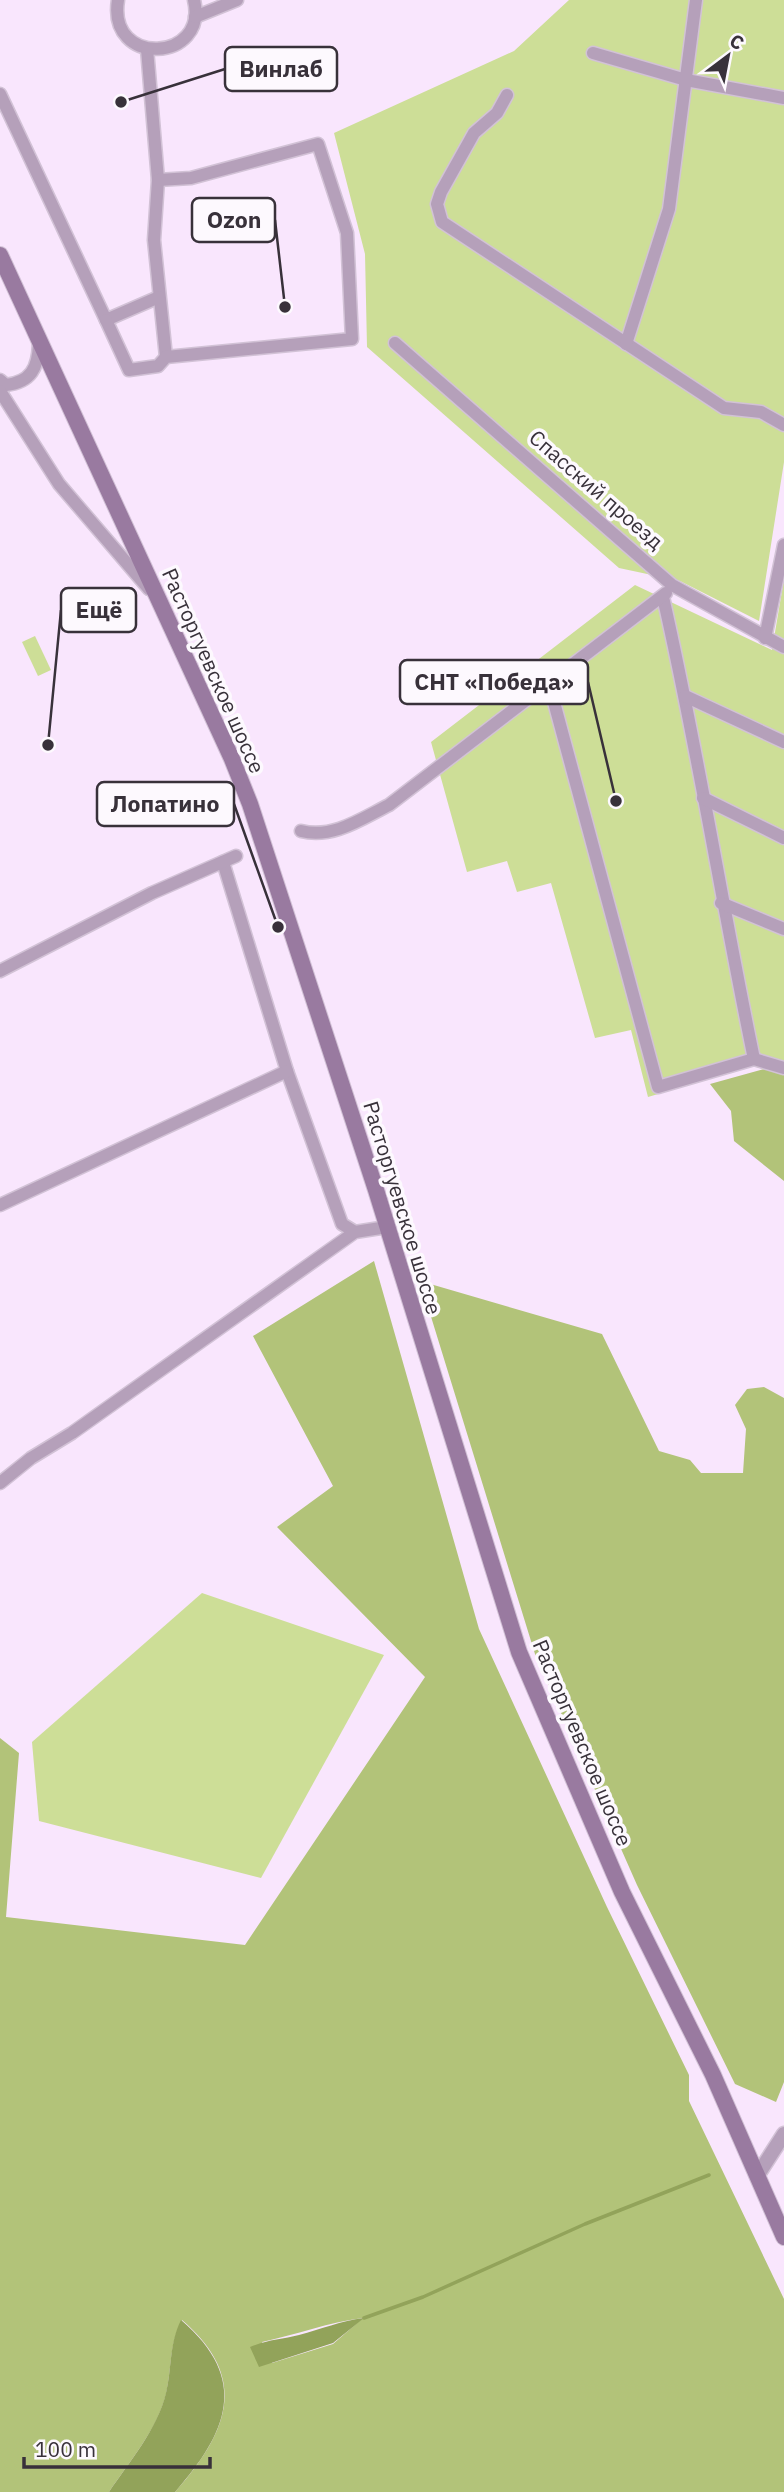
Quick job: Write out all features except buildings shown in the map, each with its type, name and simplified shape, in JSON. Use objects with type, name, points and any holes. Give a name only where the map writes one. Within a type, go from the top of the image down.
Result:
[{"type":"main road","name":"Расторгуевское шоссе","points":[[0,255],[250,804],[387,1227],[519,1652],[622,1892],[713,2075],[784,2237]]},
{"type":"street","points":[[118,0],[118,23],[125,35],[146,48],[172,47],[191,29],[195,17],[194,0]]},
{"type":"street","points":[[195,17],[237,0]]},
{"type":"street","points":[[626,344],[669,209],[696,0]]},
{"type":"street","points":[[146,48],[158,180],[154,240],[166,357]]},
{"type":"street","points":[[593,53],[685,80],[784,98]]},
{"type":"street","points":[[0,94],[129,370],[158,366],[166,357],[352,339],[347,233],[318,144],[191,178],[158,180]]},
{"type":"street","points":[[507,96],[497,113],[474,133],[441,192],[437,204],[442,222],[724,408],[761,412],[784,425]]},
{"type":"street","points":[[106,320],[159,297]]},
{"type":"street","name":"Спасский проезд","points":[[395,343],[673,585],[784,647]]},
{"type":"street","points":[[0,380],[6,385],[22,383],[31,375],[38,364],[39,344]]},
{"type":"street","points":[[0,391],[59,484],[158,599]]},
{"type":"street","points":[[765,638],[782,568],[784,545]]},
{"type":"street","points":[[301,831],[315,835],[341,829],[389,805],[548,680],[663,597],[673,585]]},
{"type":"street","points":[[663,597],[685,696],[721,903],[754,1059]]},
{"type":"street","points":[[548,680],[658,1087],[754,1059],[784,1068]]},
{"type":"street","points":[[685,696],[784,742]]},
{"type":"street","points":[[703,798],[784,838]]},
{"type":"street","points":[[0,971],[152,893],[236,856]]},
{"type":"street","points":[[223,862],[287,1071],[342,1224],[355,1232]]},
{"type":"street","points":[[721,903],[784,929]]},
{"type":"street","points":[[0,1205],[287,1071]]},
{"type":"street","points":[[0,1483],[31,1458],[72,1433],[355,1232],[387,1227]]},
{"type":"street","points":[[757,2176],[784,2134]]},
{"type":"shaded area","points":[[569,0],[784,0],[784,462],[759,621],[680,581],[619,568],[367,347],[365,254],[334,133],[514,51]]},
{"type":"shaded area","points":[[784,579],[784,1075],[753,1066],[648,1097],[631,1030],[595,1038],[551,883],[517,892],[507,861],[467,872],[431,742],[635,585],[772,650]]},
{"type":"shaded area","points":[[35,636],[51,670],[38,676],[22,642]]},
{"type":"shaded area","points":[[768,1068],[784,1074],[784,1181],[734,1141],[731,1111],[710,1084]]},
{"type":"shaded area","points":[[374,1261],[479,1629],[607,1907],[689,2075],[689,2101],[784,2299],[784,2492],[175,2492],[208,2449],[224,2406],[224,2385],[217,2363],[204,2342],[182,2320],[175,2338],[162,2407],[142,2445],[109,2492],[0,2492],[0,1738],[19,1753],[6,1917],[245,1945],[425,1677],[277,1527],[333,1486],[253,1336]],"holes":[[[363,2318],[333,2344],[272,2363],[262,2342],[337,2322]]]},
{"type":"shaded area","points":[[420,1281],[602,1334],[659,1451],[690,1460],[701,1473],[743,1473],[746,1429],[735,1405],[747,1389],[764,1387],[784,1398],[784,2082],[776,2102],[735,2084],[637,1885],[535,1654]]},
{"type":"shaded area","points":[[202,1593],[384,1655],[261,1878],[39,1821],[32,1742]]},
{"type":"shaded area","points":[[364,2318],[333,2343],[259,2367],[250,2347],[268,2341]]},
{"type":"shaded area","points":[[181,2320],[203,2342],[217,2363],[223,2385],[224,2406],[218,2427],[208,2448],[175,2492],[109,2492],[142,2445],[162,2407],[174,2338]]},
{"type":"waterway","points":[[364,2318],[423,2297],[585,2224],[709,2175]]},
{"type":"place","name":"Винлаб","points":[[121,102]]},
{"type":"place","name":"Ozon","points":[[285,307]]},
{"type":"place","name":"Ещё","points":[[48,745]]},
{"type":"place","name":"СНТ «Победа»","points":[[616,801]]},
{"type":"place","name":"Лопатино","points":[[278,927]]}]
